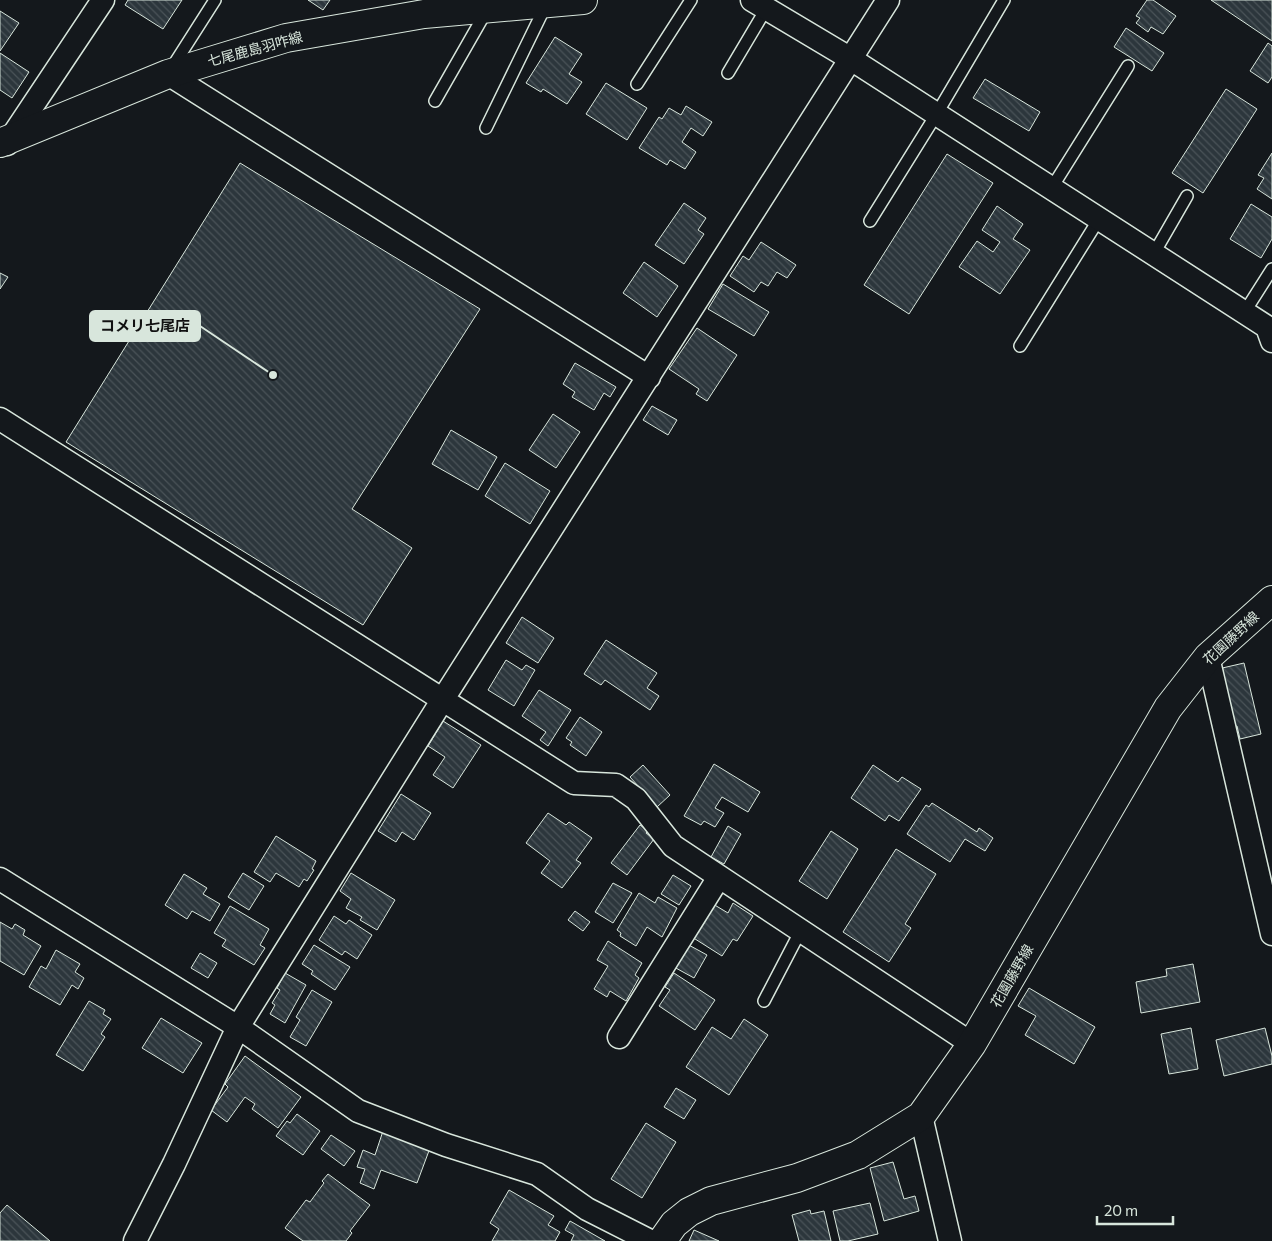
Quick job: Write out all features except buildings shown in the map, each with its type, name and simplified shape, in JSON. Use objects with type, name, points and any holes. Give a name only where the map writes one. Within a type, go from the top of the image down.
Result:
[{"type":"main road","name":"七尾鹿島羽咋線","points":[[3,146],[168,74],[286,38],[424,14],[582,0]]},
{"type":"main road","name":"花園藤野線","points":[[662,1241],[674,1224],[689,1212],[711,1201],[797,1178],[858,1155],[921,1116],[972,1044],[1168,708],[1208,657],[1272,600]]},
{"type":"street","points":[[3,146],[103,0]]},
{"type":"street","points":[[135,1241],[174,1164],[238,1027],[443,699],[888,0]]},
{"type":"street","points":[[759,4],[851,59],[1266,327],[1272,341]]},
{"type":"street","points":[[168,74],[649,378]]},
{"type":"street","points":[[0,419],[574,783],[616,785],[636,799],[673,846],[972,1044]]},
{"type":"street","points":[[1208,657],[1272,934]]},
{"type":"street","points":[[619,1037],[719,877]]},
{"type":"street","points":[[0,879],[238,1027],[358,1111],[446,1145],[536,1174],[587,1209],[650,1241]]},
{"type":"street","points":[[921,1116],[950,1241]]},
{"type":"lane","points":[[168,74],[215,0]]},
{"type":"lane","points":[[638,84],[691,0]]},
{"type":"lane","points":[[870,221],[1004,0]]},
{"type":"lane","points":[[486,128],[535,3]]},
{"type":"lane","points":[[728,73],[759,4]]},
{"type":"lane","points":[[435,101],[488,8]]},
{"type":"lane","points":[[1051,189],[1128,66]]},
{"type":"lane","points":[[1153,255],[1187,196]]},
{"type":"lane","points":[[1020,346],[1099,219]]},
{"type":"lane","points":[[1244,313],[1272,269]]},
{"type":"lane","points":[[764,1001],[801,930]]},
{"type":"place","name":"コメリ七尾店","points":[[273,375]]}]
